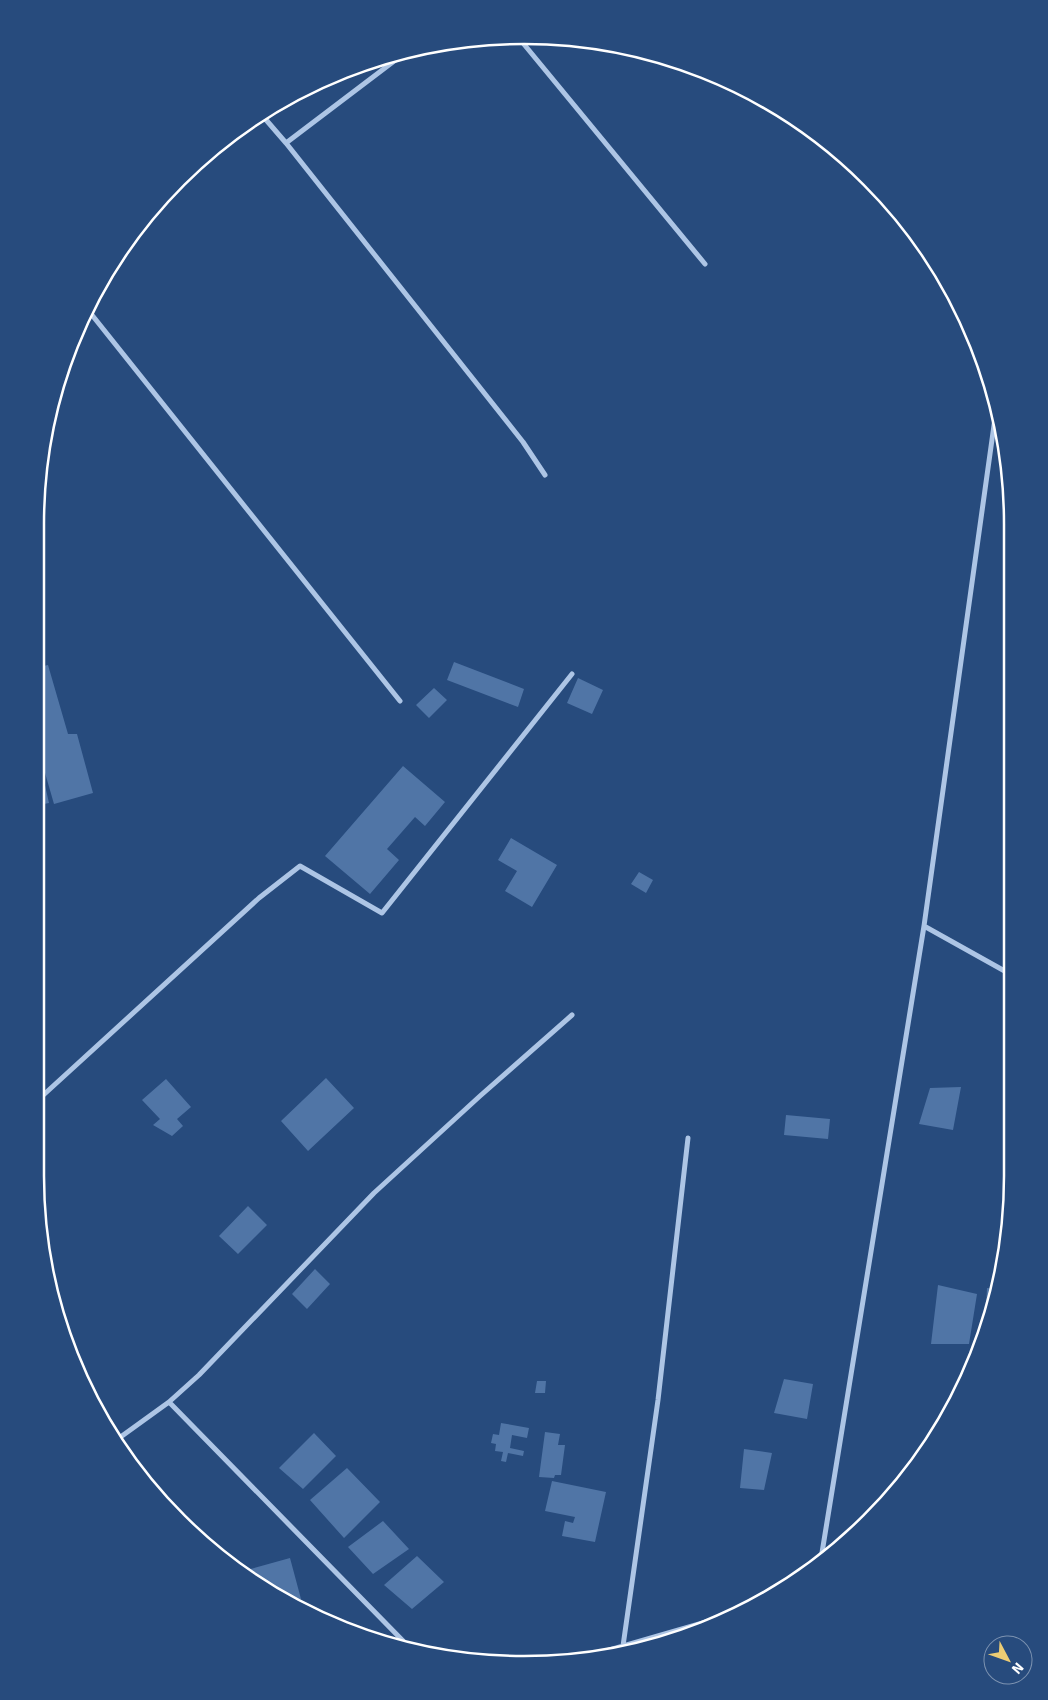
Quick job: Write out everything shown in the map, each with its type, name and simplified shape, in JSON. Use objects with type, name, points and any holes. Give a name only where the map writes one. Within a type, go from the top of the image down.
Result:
[{"type":"street","points":[[524,44],[705,264]]},
{"type":"street","points":[[286,143],[392,62]]},
{"type":"street","points":[[265,120],[286,143],[517,434],[545,475]]},
{"type":"street","points":[[92,315],[400,701]]},
{"type":"street","points":[[822,1552],[924,926],[994,426]]},
{"type":"street","points":[[44,1094],[259,898],[300,866],[382,913],[572,674]]},
{"type":"street","points":[[924,926],[1004,971]]},
{"type":"street","points":[[121,1437],[169,1402],[199,1375],[374,1193],[572,1015]]},
{"type":"street","points":[[623,1646],[658,1400],[688,1138]]},
{"type":"street","points":[[169,1402],[403,1641]]},
{"type":"street","points":[[626,1645],[689,1627]]},
{"type":"building","points":[[454,662],[524,689],[518,707],[447,680]]},
{"type":"building","points":[[48,665],[68,734],[77,734],[93,793],[54,804],[44,769],[44,666]]},
{"type":"building","points":[[578,678],[603,690],[592,714],[567,703]]},
{"type":"building","points":[[434,688],[447,700],[429,718],[416,705]]},
{"type":"building","points":[[403,766],[445,802],[425,826],[415,817],[387,849],[399,860],[370,894],[325,856]]},
{"type":"building","points":[[44,781],[49,803],[44,804]]},
{"type":"building","points":[[511,838],[557,865],[532,907],[505,891],[517,871],[498,860]]},
{"type":"building","points":[[639,872],[653,880],[646,893],[631,884]]},
{"type":"building","points":[[326,1078],[354,1108],[308,1151],[281,1121]]},
{"type":"building","points":[[166,1079],[191,1107],[177,1119],[183,1126],[172,1136],[153,1125],[160,1119],[142,1100]]},
{"type":"building","points":[[961,1087],[953,1130],[919,1124],[930,1088]]},
{"type":"building","points":[[786,1115],[830,1119],[828,1139],[784,1135]]},
{"type":"building","points":[[248,1206],[267,1225],[238,1254],[219,1236]]},
{"type":"building","points":[[315,1269],[330,1284],[307,1309],[292,1294]]},
{"type":"building","points":[[938,1285],[977,1294],[969,1344],[931,1344]]},
{"type":"building","points":[[987,1288],[991,1288],[988,1300],[986,1306]]},
{"type":"building","points":[[784,1379],[813,1384],[807,1419],[774,1413]]},
{"type":"building","points":[[537,1381],[546,1381],[545,1393],[535,1393]]},
{"type":"building","points":[[501,1423],[529,1428],[527,1438],[512,1435],[510,1448],[524,1451],[523,1456],[508,1453],[506,1462],[501,1461],[503,1452],[495,1451],[496,1444],[491,1443],[493,1434],[499,1435]]},
{"type":"building","points":[[545,1432],[560,1434],[558,1445],[565,1445],[561,1475],[555,1475],[554,1478],[539,1477]]},
{"type":"building","points":[[314,1433],[336,1456],[303,1489],[279,1468]]},
{"type":"building","points":[[744,1449],[772,1453],[764,1490],[740,1488]]},
{"type":"building","points":[[347,1468],[380,1502],[344,1538],[310,1500]]},
{"type":"building","points":[[552,1481],[606,1492],[595,1542],[562,1536],[565,1521],[573,1523],[575,1517],[545,1511]]},
{"type":"building","points":[[383,1521],[409,1549],[373,1574],[348,1547]]},
{"type":"building","points":[[417,1556],[444,1582],[412,1609],[384,1585]]},
{"type":"building","points":[[290,1558],[301,1599],[299,1600],[284,1592],[249,1569]]}]
